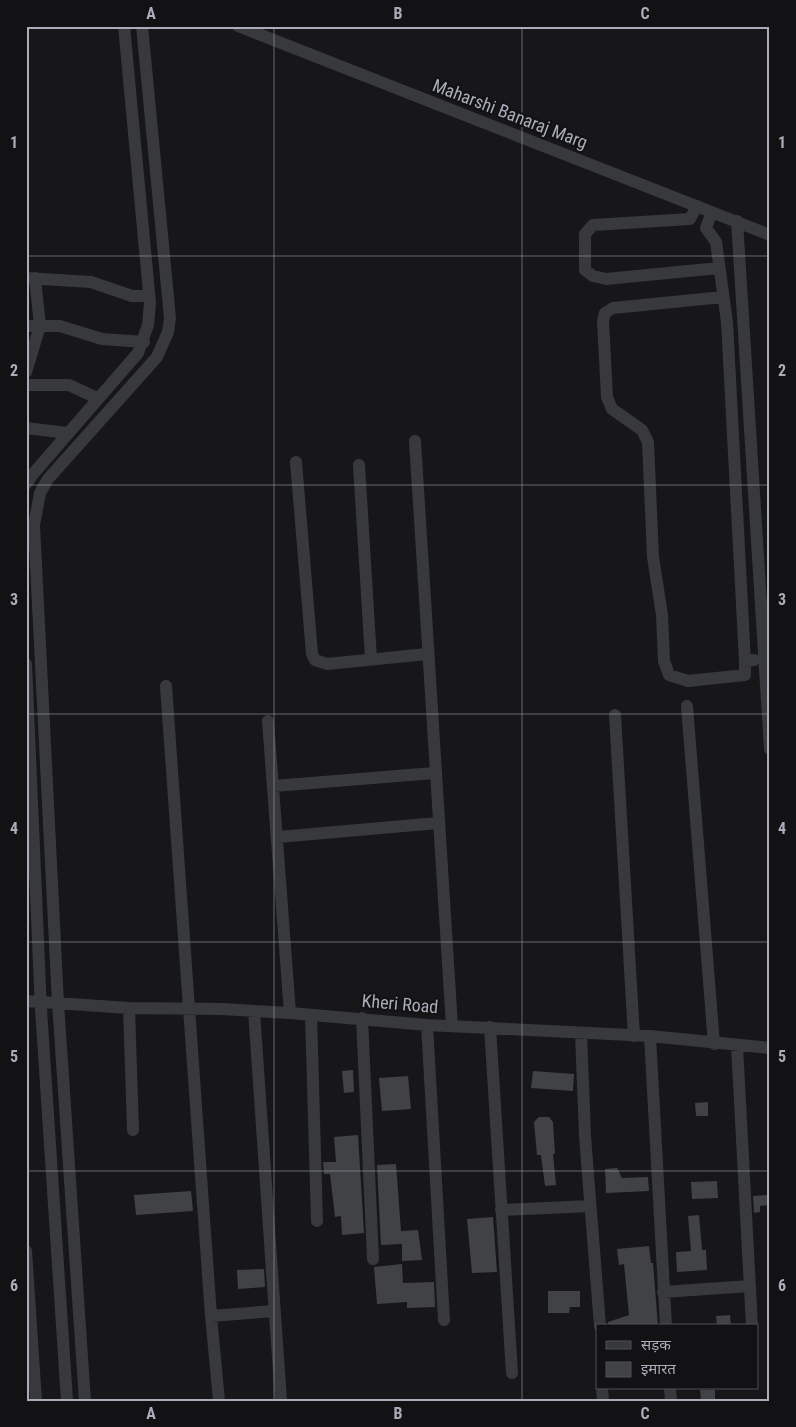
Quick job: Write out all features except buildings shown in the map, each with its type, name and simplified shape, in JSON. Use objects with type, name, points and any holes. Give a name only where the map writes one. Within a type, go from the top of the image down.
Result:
[{"type":"street","points":[[26,484],[67,433],[138,353],[144,342],[148,325],[149,296],[124,26]]},
{"type":"street","points":[[85,1401],[58,1003],[34,525],[40,493],[48,479],[157,358],[168,332],[170,318],[142,26]]},
{"type":"street","name":"Maharshi Banaraj Marg","points":[[238,26],[770,235]]},
{"type":"street","points":[[696,206],[690,219],[593,225],[585,234],[585,270],[594,276],[606,279],[719,268]]},
{"type":"street","points":[[712,212],[706,228],[716,242],[727,322],[745,675],[688,681],[669,675],[664,661],[662,614],[653,557],[648,442],[642,430],[612,409],[608,397],[604,340],[605,313],[613,308],[723,297]]},
{"type":"street","points":[[737,221],[770,749]]},
{"type":"street","points":[[26,372],[40,326],[30,278],[91,282],[132,296],[149,296]]},
{"type":"street","points":[[26,326],[60,326],[102,339],[144,342]]},
{"type":"street","points":[[26,385],[69,385],[98,398]]},
{"type":"street","points":[[26,428],[67,433]]},
{"type":"street","points":[[415,440],[434,773],[452,1026]]},
{"type":"street","points":[[296,462],[312,654],[321,663],[427,654]]},
{"type":"street","points":[[358,465],[371,659]]},
{"type":"street","points":[[745,663],[764,660]]},
{"type":"street","points":[[26,664],[40,1002],[67,1401]]},
{"type":"street","points":[[166,686],[211,1316],[219,1401]]},
{"type":"street","points":[[687,706],[714,1044]]},
{"type":"street","points":[[615,716],[634,1036]]},
{"type":"street","points":[[268,721],[290,1013]]},
{"type":"street","points":[[274,786],[434,773]]},
{"type":"street","points":[[278,837],[438,823]]},
{"type":"street","name":"Kheri Road","points":[[26,1001],[129,1008],[290,1013],[427,1025],[650,1036],[714,1044],[770,1048]]},
{"type":"street","points":[[129,1008],[133,1130]]},
{"type":"street","points":[[254,1012],[281,1401]]},
{"type":"street","points":[[311,1015],[317,1221]]},
{"type":"street","points":[[362,1018],[373,1259]]},
{"type":"street","points":[[427,1025],[444,1320]]},
{"type":"street","points":[[490,1028],[512,1373]]},
{"type":"street","points":[[581,1033],[590,1206],[600,1324]]},
{"type":"street","points":[[650,1036],[666,1324]]},
{"type":"street","points":[[737,1046],[752,1324]]},
{"type":"street","points":[[501,1210],[590,1206]]},
{"type":"street","points":[[26,1251],[36,1401]]},
{"type":"street","points":[[663,1292],[750,1286]]},
{"type":"street","points":[[211,1316],[274,1311]]}]
